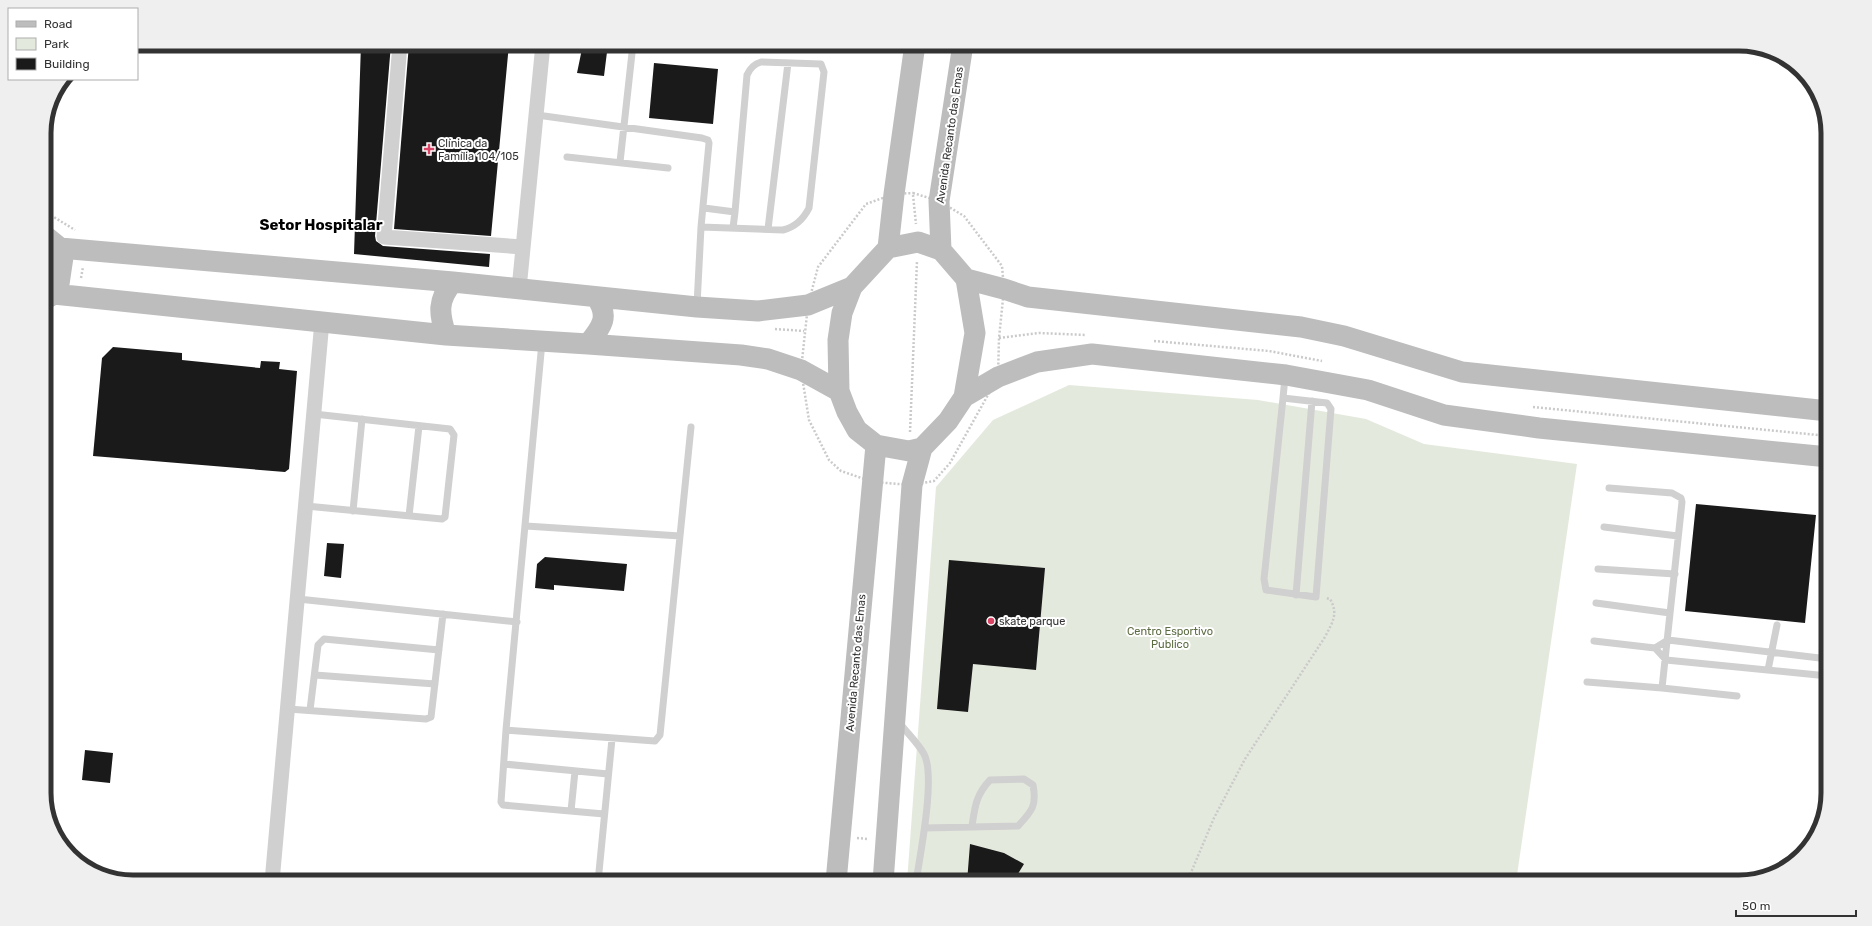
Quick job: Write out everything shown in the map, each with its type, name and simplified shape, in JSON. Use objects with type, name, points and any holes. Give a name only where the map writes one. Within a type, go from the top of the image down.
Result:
[{"type":"main road","points":[[888,248],[914,51]]},
{"type":"main road","name":"Avenida Recanto das Emas","points":[[941,250],[939,201],[962,51]]},
{"type":"main road","points":[[52,242],[84,250],[453,282],[697,307],[758,311],[808,305],[852,287]]},
{"type":"main road","points":[[51,294],[59,284],[62,257],[52,242]]},
{"type":"main road","points":[[884,875],[912,485],[916,449],[948,421],[964,397],[975,333],[966,279],[941,250],[918,242],[888,248],[852,287],[842,313],[838,340],[839,391],[847,412],[857,430],[876,445],[916,449]]},
{"type":"main road","points":[[966,279],[1028,297],[1301,327],[1344,336],[1462,372],[1821,410]]},
{"type":"main road","points":[[446,335],[440,317],[441,301],[447,289],[453,282]]},
{"type":"main road","points":[[51,297],[322,321],[446,335],[741,356],[768,360],[801,370],[839,391]]},
{"type":"main road","points":[[588,344],[596,335],[604,316],[604,309],[596,297]]},
{"type":"main road","points":[[964,397],[998,377],[1037,362],[1092,354],[1286,375],[1368,390],[1444,415],[1539,428],[1821,456]]},
{"type":"main road","name":"Avenida Recanto das Emas","points":[[837,875],[874,482],[876,445]]},
{"type":"street","points":[[399,51],[384,237],[522,247]]},
{"type":"street","points":[[519,289],[542,51]]},
{"type":"street","points":[[273,875],[322,321]]},
{"type":"lane","points":[[620,162],[632,51]]},
{"type":"lane","points":[[701,227],[783,230],[793,226],[803,218],[809,208],[824,69],[819,63],[757,63],[749,70],[747,75],[735,212],[732,228]]},
{"type":"lane","points":[[768,229],[788,63]]},
{"type":"lane","points":[[537,115],[708,140],[704,208],[701,227],[697,307]]},
{"type":"lane","points":[[567,157],[668,168]]},
{"type":"lane","points":[[704,208],[735,212]]},
{"type":"lane","points":[[542,341],[506,730],[501,802],[503,805],[604,814]]},
{"type":"lane","points":[[1283,398],[1327,403],[1331,409],[1316,597],[1266,590],[1264,585],[1283,398],[1286,375]]},
{"type":"lane","points":[[1296,595],[1312,401]]},
{"type":"lane","points":[[306,506],[442,520],[445,517],[454,435],[450,429],[314,414]]},
{"type":"lane","points":[[353,511],[362,419]]},
{"type":"lane","points":[[409,516],[419,426]]},
{"type":"lane","points":[[506,730],[647,742],[655,741],[660,735],[691,427]]},
{"type":"lane","points":[[1609,488],[1672,493],[1677,495],[1682,502],[1662,688]]},
{"type":"lane","points":[[526,526],[680,536]]},
{"type":"lane","points":[[1604,527],[1678,536]]},
{"type":"lane","points":[[1598,569],[1674,574]]},
{"type":"lane","points":[[298,598],[517,622]]},
{"type":"lane","points":[[1596,603],[1670,613]]},
{"type":"lane","points":[[288,709],[426,719],[431,717],[443,614]]},
{"type":"lane","points":[[1768,670],[1777,625]]},
{"type":"lane","points":[[310,710],[318,645],[324,640],[439,650]]},
{"type":"lane","points":[[1594,641],[1655,648],[1668,640],[1821,658]]},
{"type":"lane","points":[[1655,648],[1666,660],[1821,675]]},
{"type":"lane","points":[[315,675],[435,684]]},
{"type":"lane","points":[[1588,682],[1737,696]]},
{"type":"lane","points":[[895,718],[924,754],[928,783],[924,828],[917,875]]},
{"type":"lane","points":[[599,875],[612,739]]},
{"type":"lane","points":[[504,764],[608,774]]},
{"type":"lane","points":[[571,811],[575,771]]},
{"type":"lane","points":[[924,828],[1018,826],[1030,814],[1036,798],[1033,785],[1024,779],[990,780],[981,790],[975,803],[972,826]]},
{"type":"path","points":[[913,193],[939,201],[964,216],[1002,266],[1004,289],[998,338],[998,377],[950,463],[934,481],[912,485],[874,482],[841,471],[829,460],[809,420],[801,370],[808,305],[818,267],[866,204],[894,194],[913,193]]},
{"type":"path","points":[[51,216],[74,229],[84,250]]},
{"type":"path","points":[[916,449],[918,242]]},
{"type":"path","points":[[998,338],[1039,333],[1094,336]]},
{"type":"path","points":[[1149,340],[1269,351],[1323,361]]},
{"type":"path","points":[[1526,406],[1821,435]]},
{"type":"path","points":[[1190,875],[1214,818],[1245,759],[1325,637],[1334,616],[1335,607],[1330,599],[1316,597]]},
{"type":"path","points":[[840,836],[886,842]]},
{"type":"green space","name":"Centro Esportivo Publico","points":[[1069,385],[1258,400],[1366,419],[1424,444],[1577,464],[1517,875],[908,875],[936,487],[993,420]]},
{"type":"building","points":[[361,51],[390,51],[375,236],[376,241],[383,246],[490,254],[489,267],[354,254]]},
{"type":"building","points":[[408,51],[508,51],[491,236],[394,229]]},
{"type":"building","points":[[582,51],[607,51],[604,76],[577,73]]},
{"type":"building","points":[[654,63],[718,69],[713,124],[649,118]]},
{"type":"building","points":[[113,347],[182,353],[182,360],[260,368],[261,361],[280,362],[279,369],[297,371],[289,469],[285,472],[93,456],[102,358]]},
{"type":"building","points":[[1696,504],[1816,515],[1805,623],[1685,611]]},
{"type":"building","points":[[327,543],[344,544],[341,578],[324,576]]},
{"type":"building","points":[[545,557],[627,564],[624,591],[554,585],[554,590],[535,588],[537,564]]},
{"type":"building","name":"skate parque","points":[[949,560],[1045,568],[1036,670],[973,664],[968,712],[937,709]]},
{"type":"building","points":[[85,750],[113,753],[110,783],[82,780]]},
{"type":"building","points":[[970,844],[1004,853],[1024,864],[1017,875],[968,875]]},
{"type":"place","name":"Clínica da Família 104/105","points":[[429,149]]},
{"type":"place","name":"skate parque","points":[[991,621]]},
{"type":"district","name":"Setor Hospitalar","points":[[321,225]]}]
